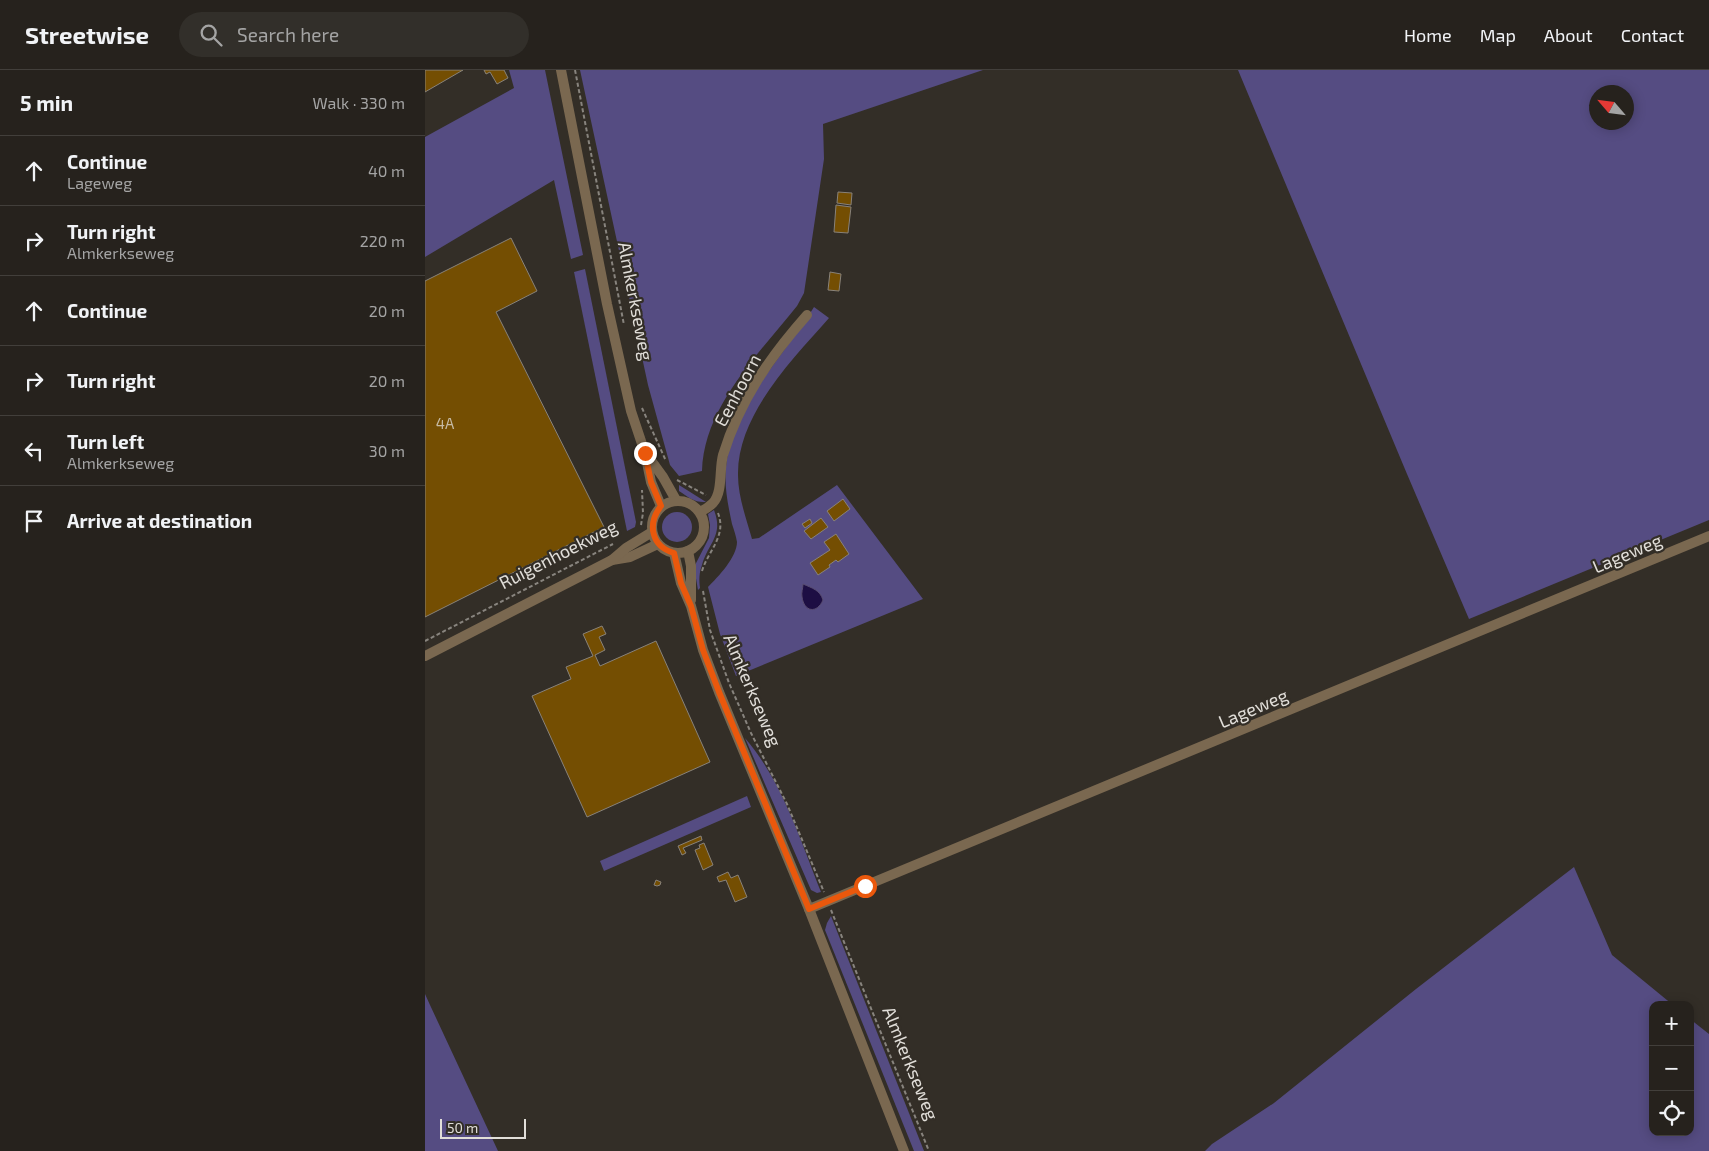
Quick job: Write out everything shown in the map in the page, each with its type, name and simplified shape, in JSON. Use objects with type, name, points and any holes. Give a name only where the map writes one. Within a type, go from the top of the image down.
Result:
[{"type":"street","name":"Almkerkseweg","points":[[561,70],[609,314],[631,411],[645,453],[651,482],[661,506]]},
{"type":"street","name":"Eenhoorn","points":[[713,503],[719,490],[721,463],[738,414],[779,347],[807,315]]},
{"type":"street","name":"Almkerkseweg","points":[[645,453],[663,477],[676,500]]},
{"type":"street","points":[[676,500],[690,503],[700,512],[704,521],[704,530],[696,546],[688,551],[674,553],[658,544],[652,532],[652,523],[655,514],[661,506],[676,500]]},
{"type":"street","points":[[700,512],[713,503]]},
{"type":"street","name":"Ruigenhoekweg","points":[[425,656],[612,560],[626,548],[652,532]]},
{"type":"street","name":"Lageweg","points":[[809,909],[1709,536]]},
{"type":"street","name":"Ruigenhoekweg","points":[[612,560],[630,557],[658,544]]},
{"type":"street","name":"Almkerkseweg","points":[[688,551],[691,566],[691,606]]},
{"type":"street","name":"Almkerkseweg","points":[[674,553],[681,583],[691,606],[703,650],[719,692],[809,909],[904,1151]]},
{"type":"path","name":"Almkerkseweg","points":[[575,70],[624,327]]},
{"type":"path","points":[[641,406],[667,465]]},
{"type":"path","points":[[677,480],[705,494],[713,503],[720,516],[721,533],[704,564],[702,573]]},
{"type":"path","name":"Ruigenhoekweg","points":[[640,526],[643,521],[641,492],[651,482]]},
{"type":"path","name":"Ruigenhoekweg","points":[[425,641],[615,543]]},
{"type":"path","name":"Almkerkseweg","points":[[702,588],[710,630],[729,683],[751,733],[787,804],[929,1151]]},
{"type":"shaded area","points":[[509,70],[545,70],[583,255],[571,259],[554,180],[425,257],[425,137],[514,88]]},
{"type":"shaded area","points":[[580,70],[983,70],[823,124],[824,159],[804,293],[797,306],[751,362],[723,403],[712,425],[705,447],[702,471],[679,476],[670,465],[648,385]]},
{"type":"shaded area","points":[[1238,70],[1709,70],[1709,520],[1469,619]]},
{"type":"shaded area","points":[[585,269],[636,522],[635,527],[627,531],[574,272]]},
{"type":"shaded area","points":[[814,307],[829,318],[769,390],[747,431],[740,453],[739,491],[752,539],[759,538],[837,485],[923,599],[736,676],[720,634],[708,587],[734,554],[737,542],[727,496],[726,467],[730,444],[748,403]]},
{"type":"shaded area","points":[[679,485],[706,502],[695,501],[679,491]]},
{"type":"shaded area","points":[[714,510],[717,519],[716,533],[701,568],[699,576],[700,588],[698,590],[694,567],[709,538],[710,525],[708,514]]},
{"type":"shaded area","points":[[677,512],[688,516],[692,527],[688,538],[677,542],[666,538],[662,527],[666,516]]},
{"type":"shaded area","points":[[803,584],[815,590],[822,597],[823,600],[817,608],[811,609],[805,606],[802,595]]},
{"type":"shaded area","points":[[745,738],[770,773],[780,792],[821,892],[817,893],[811,890]]},
{"type":"shaded area","points":[[747,796],[751,807],[604,871],[600,861]]},
{"type":"shaded area","points":[[1574,867],[1612,955],[1668,1001],[1649,1001],[1649,1136],[1694,1136],[1694,1022],[1709,1034],[1709,1151],[1205,1151],[1212,1144],[1274,1103],[1416,989]]},
{"type":"shaded area","points":[[831,916],[924,1151],[914,1151],[825,930]]},
{"type":"shaded area","points":[[425,994],[430,1005],[498,1151],[425,1151]]},
{"type":"building","points":[[425,70],[463,70],[425,92]]},
{"type":"building","points":[[484,70],[504,70],[508,78],[497,84],[490,72],[486,74]]},
{"type":"building","points":[[838,192],[852,193],[851,205],[837,203]]},
{"type":"building","points":[[836,205],[851,207],[848,233],[834,232]]},
{"type":"building","points":[[511,238],[537,291],[496,312],[604,527],[425,617],[425,281]]},
{"type":"building","points":[[830,272],[841,274],[839,291],[828,290]]},
{"type":"building","points":[[843,499],[850,509],[834,521],[827,511]]},
{"type":"building","points":[[821,518],[828,527],[811,539],[804,531]]},
{"type":"building","points":[[810,519],[812,523],[805,528],[802,524]]},
{"type":"building","points":[[836,534],[849,554],[838,562],[836,560],[829,565],[830,567],[818,575],[810,563],[830,550],[824,542]]},
{"type":"building","points":[[602,626],[606,634],[599,637],[605,650],[595,655],[600,666],[656,641],[710,762],[587,817],[532,696],[571,679],[566,667],[593,656],[583,634]]},
{"type":"building","points":[[701,836],[702,840],[683,848],[686,853],[682,855],[678,846]]},
{"type":"building","points":[[704,843],[713,865],[703,870],[695,850]]},
{"type":"building","points":[[728,872],[731,878],[738,875],[747,897],[735,902],[726,880],[719,882],[717,877]]},
{"type":"building","points":[[656,880],[661,882],[660,885],[654,885]]},
{"type":"route","points":[[645,453],[651,482],[661,506],[655,514],[652,532],[658,544],[674,553],[681,583],[691,606],[703,650],[809,909],[865,886]]}]
